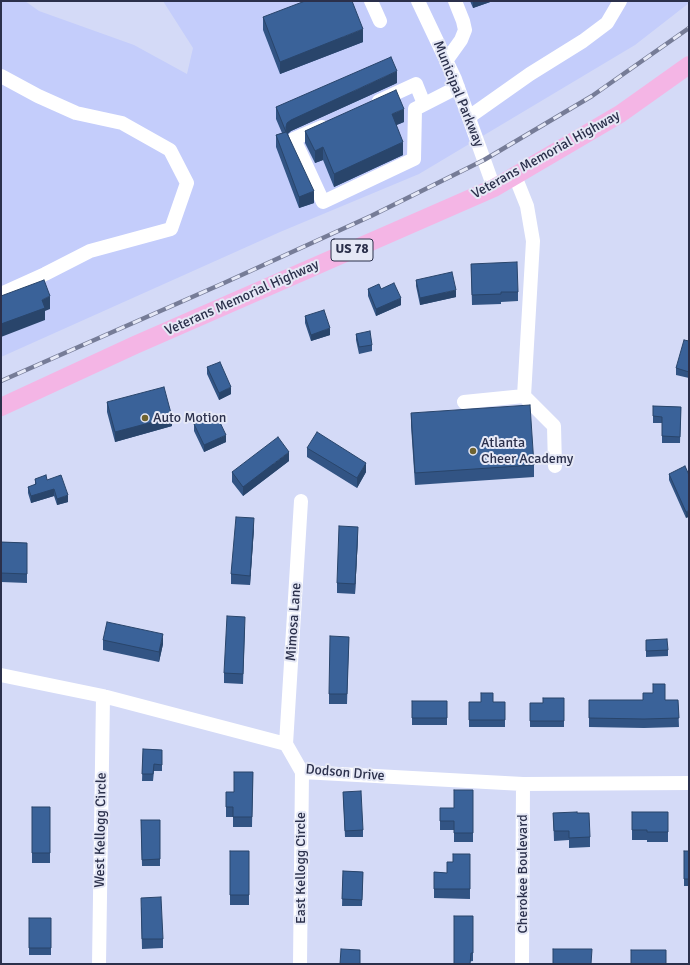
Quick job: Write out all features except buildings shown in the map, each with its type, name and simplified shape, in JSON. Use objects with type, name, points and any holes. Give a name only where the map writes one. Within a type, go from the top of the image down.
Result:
[{"type":"main road","name":"Veterans Memorial Highway","points":[[1,407],[135,344],[494,188],[620,114],[689,65]]},
{"type":"street","points":[[372,1],[380,21]]},
{"type":"street","name":"Municipal Parkway","points":[[418,1],[458,87],[494,188]]},
{"type":"street","points":[[446,61],[461,40],[465,30],[464,21],[455,1]]},
{"type":"street","points":[[469,117],[607,23],[620,1]]},
{"type":"street","points":[[1,76],[38,96],[76,113],[122,123],[157,142],[170,150],[188,183],[170,229],[90,251],[1,294]]},
{"type":"street","points":[[366,107],[416,84],[424,104]]},
{"type":"street","points":[[337,120],[294,139],[323,202],[414,159],[414,108],[458,87]]},
{"type":"street","points":[[515,176],[527,206],[533,241],[524,396],[554,426],[555,466]]},
{"type":"street","points":[[464,402],[524,396]]},
{"type":"street","name":"Mimosa Lane","points":[[286,744],[301,501]]},
{"type":"street","points":[[1,675],[103,696],[286,744]]},
{"type":"street","name":"West Kellogg Circle","points":[[99,964],[103,696]]},
{"type":"street","name":"Dodson Drive","points":[[286,744],[302,772],[523,784],[689,783]]},
{"type":"street","name":"East Kellogg Circle","points":[[300,964],[302,772]]},
{"type":"street","name":"Cherokee Boulevard","points":[[522,964],[523,784]]},
{"type":"shaded area","points":[[1,1],[25,1],[39,11],[134,45],[187,74],[193,48],[163,1],[689,1],[689,3],[635,45],[419,174],[280,232],[1,357]]},
{"type":"railway","points":[[1,381],[224,283],[371,216],[484,160],[592,96],[689,28]]},
{"type":"place","name":"Auto Motion","points":[[145,418]]},
{"type":"place","name":"Atlanta Cheer Academy","points":[[473,451]]}]
